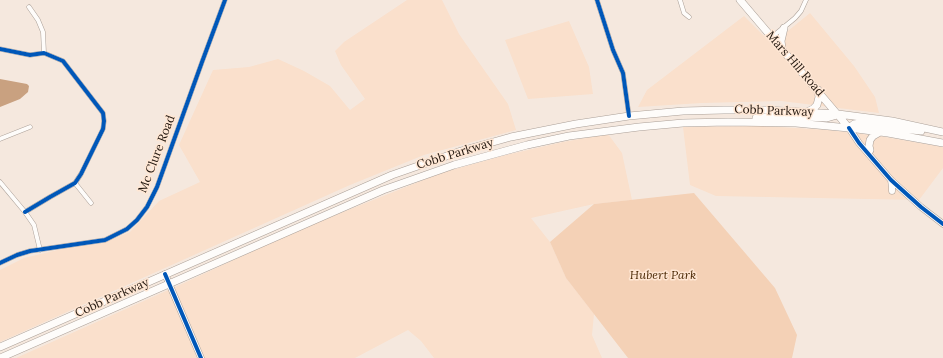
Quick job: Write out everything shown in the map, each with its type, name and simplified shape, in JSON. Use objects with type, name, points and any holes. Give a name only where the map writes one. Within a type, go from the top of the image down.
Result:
[{"type":"main road","name":"Mars Hill Road","points":[[740,0],[849,128]]},
{"type":"main road","points":[[782,48],[781,41],[784,28]]},
{"type":"main road","points":[[807,112],[817,105],[819,98],[818,90]]},
{"type":"main road","name":"Cobb Parkway","points":[[0,347],[359,188],[443,157],[478,146],[534,132],[629,116],[705,110],[765,110],[838,114],[892,121],[939,131]]},
{"type":"main road","points":[[737,122],[773,116],[827,118],[834,117],[838,114]]},
{"type":"main road","name":"Cobb Parkway","points":[[0,358],[383,190],[420,176],[483,156],[552,140],[618,129],[683,123],[737,122],[796,123],[849,128],[943,143]]},
{"type":"main road","points":[[849,128],[856,123],[860,123],[903,129],[939,131]]},
{"type":"main road","points":[[870,150],[869,143],[871,138],[880,132]]},
{"type":"street","name":"Mc Clure Road","points":[[0,263],[30,251],[105,240],[127,229],[137,220],[147,208],[157,187],[225,0]]},
{"type":"street","points":[[597,0],[613,50],[623,73],[629,116]]},
{"type":"street","points":[[680,0],[684,13],[689,17]]},
{"type":"street","points":[[772,37],[799,14],[806,0]]},
{"type":"street","points":[[29,7],[38,20],[43,32],[44,53]]},
{"type":"street","points":[[0,49],[30,55],[44,53],[63,61],[103,113],[103,129],[75,183],[25,212]]},
{"type":"street","points":[[0,139],[30,127]]},
{"type":"street","points":[[849,128],[870,150],[898,186]]},
{"type":"street","points":[[849,128],[859,143],[891,180],[921,207],[943,224]]},
{"type":"street","points":[[891,180],[892,191]]},
{"type":"street","points":[[0,182],[34,225],[40,250]]},
{"type":"street","points":[[75,183],[91,203]]},
{"type":"street","points":[[165,274],[201,358]]},
{"type":"shaded area","points":[[407,0],[442,0],[459,34],[508,104],[516,130],[424,155],[350,185],[0,342],[0,270],[24,258],[66,248],[103,243],[130,232],[159,201],[200,182],[179,145],[213,70],[249,67],[278,59],[304,71],[330,86],[350,110],[365,99],[341,65],[335,51],[344,42]]},
{"type":"shaded area","points":[[810,13],[854,66],[875,97],[879,113],[781,101],[702,103],[638,107],[647,90],[744,16],[772,44]]},
{"type":"shaded area","points":[[569,21],[589,67],[593,94],[528,99],[505,40]]},
{"type":"shaded area","points":[[0,79],[27,84],[29,86],[28,92],[20,99],[0,107]]},
{"type":"shaded area","points":[[763,126],[828,130],[879,136],[943,147],[943,168],[919,200],[716,196],[690,185],[683,127]]},
{"type":"shaded area","points":[[608,134],[622,153],[632,200],[594,204],[531,218],[550,242],[566,278],[594,314],[592,335],[602,358],[434,358],[421,341],[408,330],[355,358],[16,358],[298,230],[441,173],[506,155],[563,142]]},
{"type":"green space","name":"Hubert Park","points":[[694,193],[775,288],[797,335],[792,358],[628,358],[566,278],[550,242],[594,204]]},
{"type":"cycle path","points":[[0,263],[30,251],[105,240],[127,229],[137,220],[147,207],[157,187],[225,0]]},
{"type":"cycle path","points":[[597,0],[613,50],[623,73],[629,116]]},
{"type":"cycle path","points":[[0,49],[30,55],[44,53],[63,61],[103,113],[103,129],[75,183],[25,212]]},
{"type":"cycle path","points":[[849,128],[859,143],[891,180],[921,207],[943,224]]},
{"type":"cycle path","points":[[165,274],[201,358]]}]
